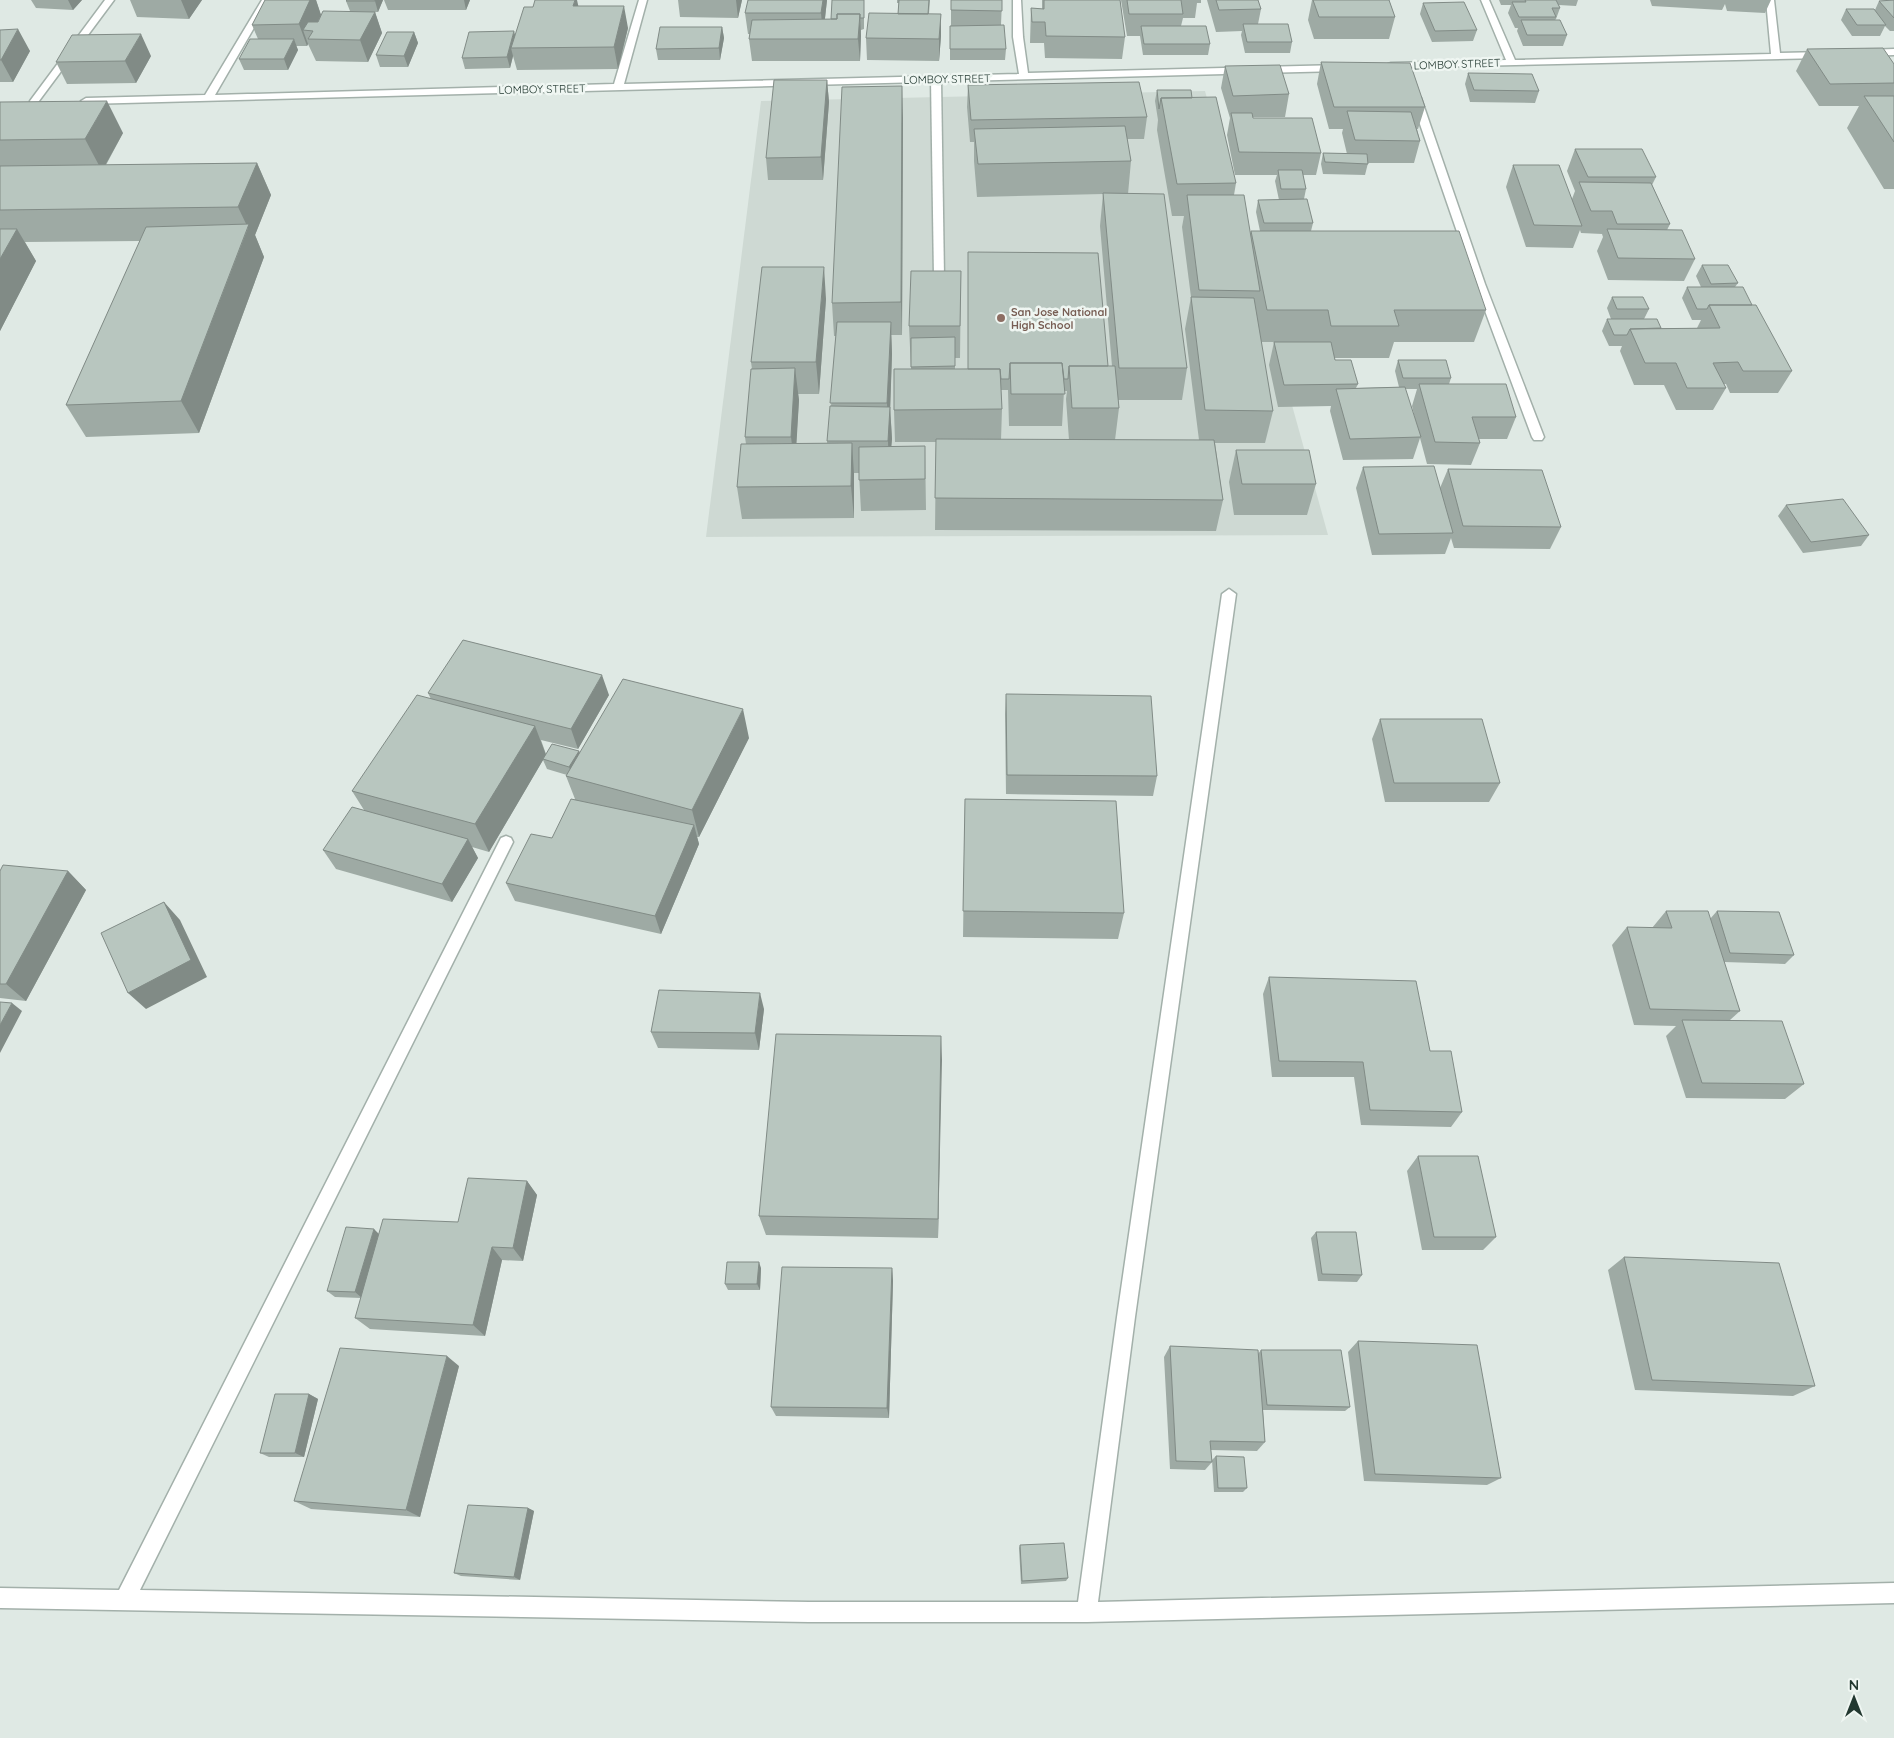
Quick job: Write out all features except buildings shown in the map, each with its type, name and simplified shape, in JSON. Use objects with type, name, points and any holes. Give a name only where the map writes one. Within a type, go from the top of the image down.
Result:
[{"type":"street","points":[[34,103],[110,0]]},
{"type":"street","points":[[208,98],[266,0]]},
{"type":"street","points":[[618,87],[643,0]]},
{"type":"street","points":[[1017,0],[1018,37],[1024,77]]},
{"type":"street","points":[[1485,0],[1512,63]]},
{"type":"street","points":[[1770,0],[1776,56]]},
{"type":"street","points":[[1855,54],[1894,52]]},
{"type":"street","name":"LOMBOY STREET","points":[[1376,67],[1408,75],[1512,63],[1835,54]]},
{"type":"street","name":"LOMBOY STREET","points":[[72,102],[1356,67]]},
{"type":"street","points":[[1408,75],[1480,284],[1538,437]]},
{"type":"street","points":[[936,79],[939,278]]},
{"type":"street","points":[[1087,1612],[1125,1327],[1229,594]]},
{"type":"street","points":[[124,1600],[506,842]]},
{"type":"street","points":[[0,1598],[809,1612],[1087,1612],[1894,1593]]},
{"type":"shaded area","name":"San Jose National High School","points":[[1205,91],[1328,535],[706,537],[761,101]]},
{"type":"place","name":"San Jose National High School","points":[[1001,318]]}]
